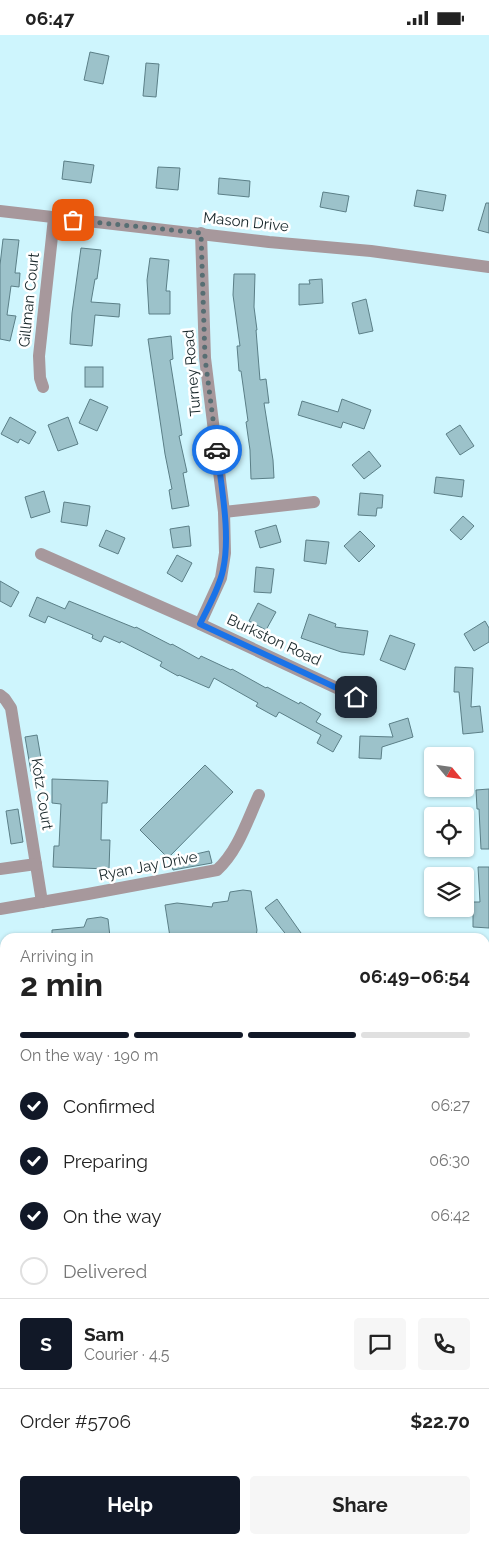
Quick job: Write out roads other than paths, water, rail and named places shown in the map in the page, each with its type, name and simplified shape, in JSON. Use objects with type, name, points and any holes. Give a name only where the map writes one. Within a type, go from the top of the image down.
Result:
[{"type":"street","name":"Mason Drive","points":[[0,211],[371,251],[489,267]]},
{"type":"street","name":"Gillman Court","points":[[43,387],[40,378],[39,356],[54,218]]},
{"type":"street","name":"Turney Road","points":[[200,624],[223,570],[225,553],[224,512],[205,358],[201,233]]},
{"type":"street","points":[[224,512],[314,502]]},
{"type":"street","name":"Burkston Road","points":[[41,554],[200,624],[356,697]]},
{"type":"street","name":"Kotz Court","points":[[0,695],[11,708],[42,901]]},
{"type":"street","name":"Ryan Jay Drive","points":[[0,909],[217,870],[227,861],[236,846],[259,795]]},
{"type":"street","points":[[0,869],[36,864]]}]
